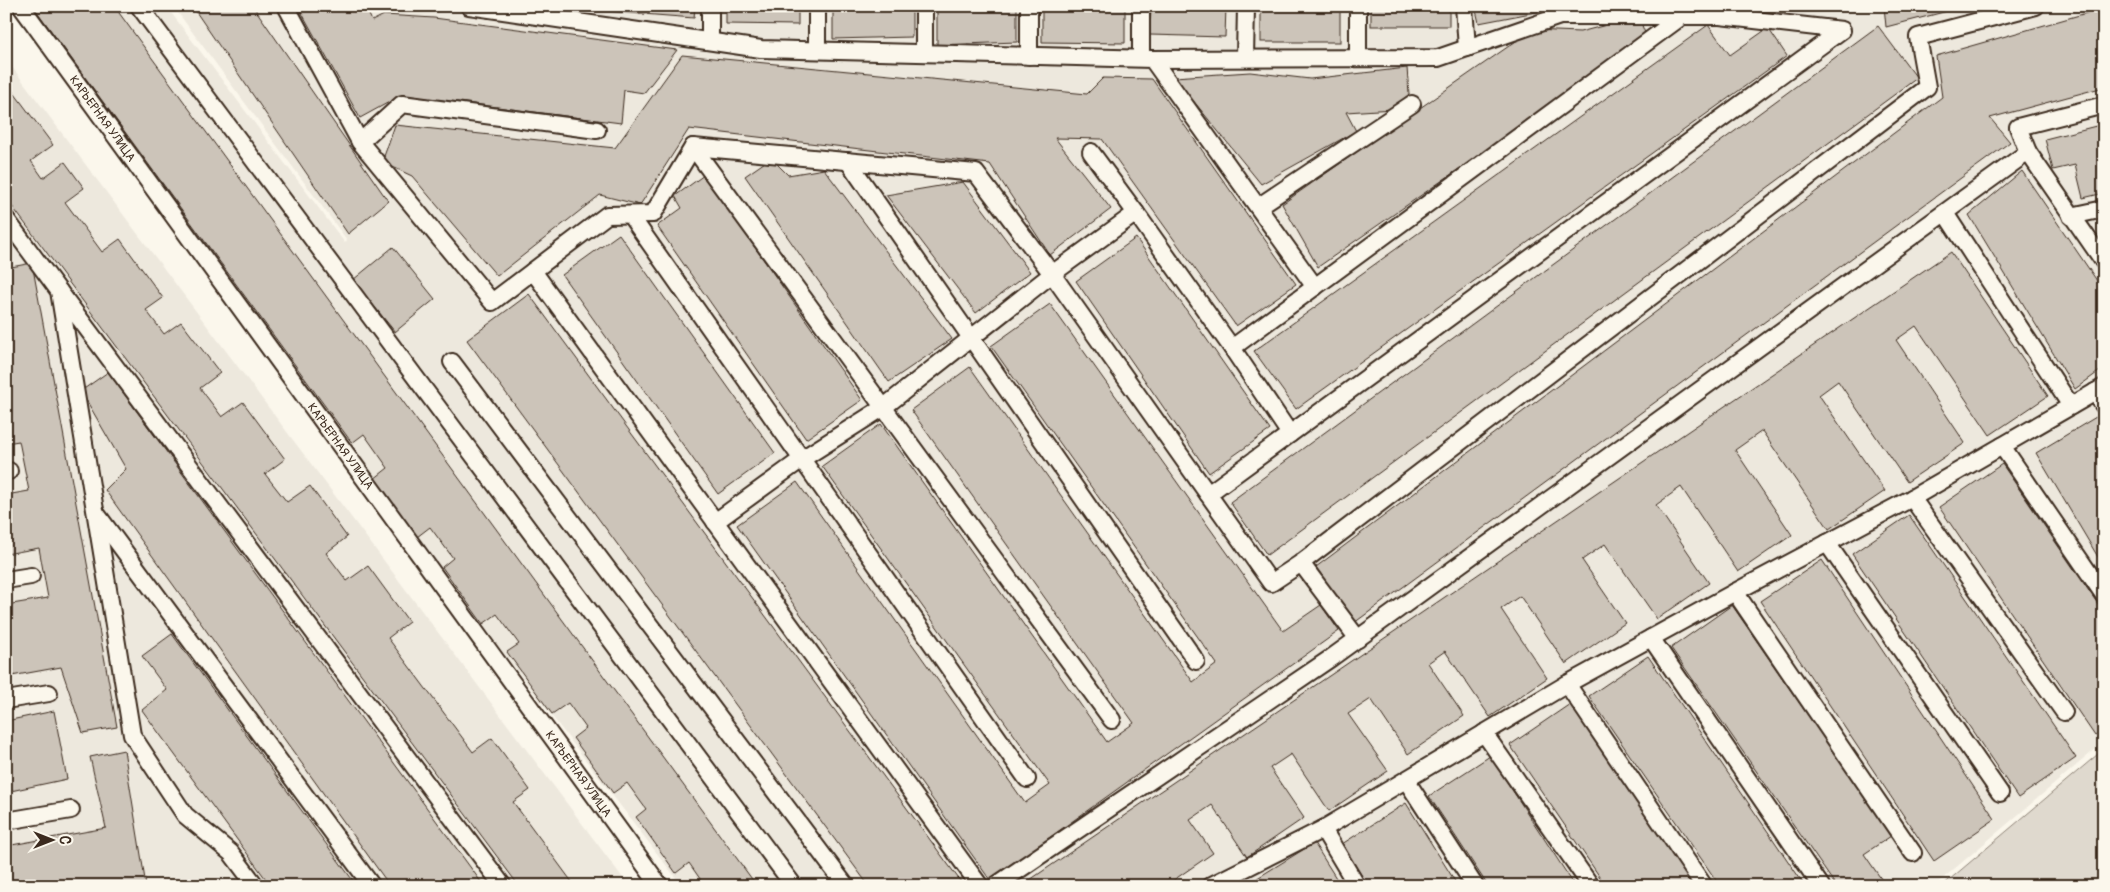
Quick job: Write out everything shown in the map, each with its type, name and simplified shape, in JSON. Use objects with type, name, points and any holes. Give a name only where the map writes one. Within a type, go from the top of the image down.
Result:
[{"type":"lane","name":"КАРЬЕРНАЯ УЛИЦА","points":[[21,6],[660,886]]},
{"type":"lane","points":[[139,6],[794,886]]},
{"type":"lane","points":[[286,6],[360,142],[492,302],[607,215],[653,214],[693,147]]},
{"type":"lane","points":[[470,6],[761,49],[1146,59],[1438,58],[1577,11],[1680,12],[1842,30],[1208,494]]},
{"type":"lane","points":[[710,6],[710,41]]},
{"type":"lane","points":[[817,6],[817,50]]},
{"type":"lane","points":[[924,6],[924,53]]},
{"type":"lane","points":[[1029,56],[1030,6]]},
{"type":"lane","points":[[1141,6],[1146,59],[1258,207],[1315,288]]},
{"type":"lane","points":[[1245,58],[1246,6]]},
{"type":"lane","points":[[1358,6],[1358,58]]},
{"type":"lane","points":[[1464,6],[1467,48]]},
{"type":"lane","points":[[693,147],[976,173],[1052,274],[1271,582],[1301,563],[1927,87],[1918,37],[2036,6]]},
{"type":"lane","points":[[1232,348],[1315,288],[1680,12]]},
{"type":"lane","points":[[360,142],[402,104],[597,130]]},
{"type":"lane","points":[[1258,207],[1412,104]]},
{"type":"lane","points":[[2104,105],[2018,127],[2028,152],[2104,262]]},
{"type":"lane","points":[[693,147],[1112,720]]},
{"type":"lane","points":[[1091,152],[1232,348],[1290,434]]},
{"type":"lane","points":[[995,886],[1358,639],[2028,152]]},
{"type":"lane","points":[[848,161],[1196,661]]},
{"type":"lane","points":[[2071,216],[2104,209]]},
{"type":"lane","points":[[715,522],[802,459],[884,407],[1052,274],[1136,213]]},
{"type":"lane","points":[[1944,213],[2071,406]]},
{"type":"lane","points":[[630,215],[1027,779]]},
{"type":"lane","points":[[6,219],[11,237],[59,291],[503,886]]},
{"type":"lane","points":[[533,271],[980,886]]},
{"type":"lane","points":[[59,291],[132,735],[185,815],[232,852],[256,886]]},
{"type":"lane","points":[[452,362],[846,886]]},
{"type":"lane","points":[[1210,886],[1229,882],[1323,829],[1567,684],[1912,498],[2099,389],[2104,406]]},
{"type":"lane","points":[[2002,446],[2104,595]]},
{"type":"lane","points":[[1912,498],[2064,712]]},
{"type":"lane","points":[[95,511],[372,886]]},
{"type":"lane","points":[[1828,543],[2000,793]]},
{"type":"lane","points":[[1301,563],[1358,639]]},
{"type":"lane","points":[[6,580],[31,576]]},
{"type":"lane","points":[[1735,592],[1913,853]]},
{"type":"lane","points":[[1651,638],[1821,886]]},
{"type":"lane","points":[[1567,684],[1704,886]]},
{"type":"lane","points":[[6,700],[49,693]]},
{"type":"lane","points":[[1484,733],[1591,886]]},
{"type":"lane","points":[[1406,780],[1475,886]]},
{"type":"lane","points":[[6,821],[71,810]]},
{"type":"lane","points":[[1323,829],[1357,886]]},
{"type":"shaded area","points":[[8,6],[166,6],[345,243],[347,240],[173,6],[2104,6],[2104,742],[1934,886],[682,886]]},
{"type":"shaded area","points":[[6,59],[629,886],[6,886]]},
{"type":"shaded area","points":[[2104,749],[2104,886],[1942,886]]},
{"type":"building","points":[[33,6],[114,6],[757,886],[705,886],[689,863],[676,873],[636,817],[646,809],[627,783],[613,793],[573,738],[586,728],[568,703],[552,714],[507,652],[519,644],[497,614],[483,624],[442,567],[453,558],[430,527],[417,537],[374,479],[388,468],[364,434],[352,443]]},
{"type":"building","points":[[192,6],[253,6],[388,201],[348,234]]},
{"type":"building","points":[[298,6],[365,6],[372,21],[384,15],[434,18],[677,50],[644,93],[624,90],[621,123],[402,95],[360,118]]},
{"type":"building","points":[[539,6],[695,6],[694,18]]},
{"type":"building","points":[[726,6],[798,6],[798,25],[726,24]]},
{"type":"building","points":[[833,6],[912,6],[912,37],[833,39]]},
{"type":"building","points":[[937,6],[1017,6],[1017,42],[937,45]]},
{"type":"building","points":[[1042,6],[1125,6],[1125,43],[1042,42]]},
{"type":"building","points":[[1151,6],[1226,6],[1225,37],[1150,35]]},
{"type":"building","points":[[1261,6],[1340,6],[1340,42],[1261,42]]},
{"type":"building","points":[[1371,6],[1449,6],[1449,26],[1371,26]]},
{"type":"building","points":[[1475,6],[1562,6],[1562,7],[1479,23]]},
{"type":"building","points":[[1756,6],[1824,6],[1823,11]]},
{"type":"building","points":[[1884,6],[1967,6],[1886,27]]},
{"type":"building","points":[[2104,8],[2104,87],[1990,118],[2010,142],[1354,623],[1316,567],[1942,97],[1936,56]]},
{"type":"building","points":[[1618,22],[1641,23],[1647,38],[1318,267],[1282,204],[1532,30],[1580,32]]},
{"type":"building","points":[[1708,25],[1730,55],[1768,28],[1787,56],[1296,409],[1254,351]]},
{"type":"building","points":[[1878,26],[1917,78],[1267,555],[1230,502]]},
{"type":"building","points":[[682,55],[1087,94],[1103,78],[1152,79],[1296,284],[1236,326],[1102,139],[1055,138],[1111,209],[1050,255],[990,164],[689,129],[640,205],[600,195],[497,276],[412,176],[382,162],[395,125],[615,148]]},
{"type":"building","points":[[1407,68],[1409,94],[1393,109],[1346,112],[1356,131],[1261,184],[1174,77],[1250,72],[1310,79]]},
{"type":"building","points":[[6,82],[53,145],[31,161],[43,178],[65,162],[84,188],[65,202],[102,252],[120,239],[163,298],[146,310],[164,334],[181,322],[220,373],[200,388],[222,417],[243,402],[285,459],[265,474],[287,502],[310,486],[347,537],[326,553],[347,581],[368,566],[409,622],[388,638],[473,752],[492,738],[530,790],[513,802],[575,886],[519,886],[6,198]]},
{"type":"building","points":[[2104,124],[2104,193],[2083,198],[2075,165],[2053,170],[2045,139]]},
{"type":"building","points":[[771,158],[788,175],[824,169],[952,339],[889,382],[745,176]]},
{"type":"building","points":[[2022,171],[2104,291],[2104,368],[2075,389],[1969,215]]},
{"type":"building","points":[[704,175],[862,400],[806,439],[657,226],[682,208],[675,196]]},
{"type":"building","points":[[963,182],[1030,272],[976,313],[886,195]]},
{"type":"building","points":[[619,234],[775,453],[718,494],[562,275]]},
{"type":"building","points":[[1136,238],[1270,430],[1209,473],[1076,281]]},
{"type":"building","points":[[393,247],[435,299],[395,332],[353,280]]},
{"type":"building","points":[[1951,252],[2048,396],[1990,435],[1916,326],[1896,340],[1965,443],[1907,482],[1838,381],[1819,395],[1885,491],[1829,529],[1762,431],[1735,450],[1792,535],[1738,572],[1681,487],[1656,505],[1709,583],[1657,619],[1605,544],[1582,560],[1625,623],[1566,664],[1520,596],[1501,609],[1547,678],[1490,717],[1445,651],[1428,663],[1464,716],[1408,754],[1371,699],[1348,714],[1388,771],[1329,811],[1291,754],[1270,768],[1304,818],[1247,857],[1212,805],[1190,820],[1213,853],[1165,886],[1021,886]]},
{"type":"building","points":[[32,263],[117,727],[83,733],[61,667],[6,677],[6,605],[48,598],[39,548],[6,554],[6,495],[29,491],[19,441],[6,443],[6,378],[8,378],[6,367],[6,268]]},
{"type":"building","points":[[529,294],[964,886],[869,886],[467,340]]},
{"type":"building","points":[[1050,304],[1283,631],[1321,605],[1339,631],[990,880],[737,525],[797,482],[1025,803],[1050,785],[822,466],[881,424],[1107,742],[1134,723],[911,410],[970,367],[1193,682],[1217,664],[991,346]]},
{"type":"building","points":[[108,372],[484,886],[390,886],[105,490],[126,469],[81,391]]},
{"type":"building","points":[[2096,417],[2104,430],[2104,567],[2036,453]]},
{"type":"building","points":[[2002,464],[2104,613],[2104,730],[2095,736],[1939,507]]},
{"type":"building","points":[[1909,515],[2076,758],[2018,798],[1852,554]]},
{"type":"building","points":[[1822,560],[1995,819],[1934,861],[1760,601]]},
{"type":"building","points":[[1732,605],[1891,836],[1864,854],[1886,886],[1836,886],[1671,648]]},
{"type":"building","points":[[172,634],[357,886],[271,886],[142,710],[167,690],[142,656]]},
{"type":"building","points":[[1648,656],[1805,886],[1720,886],[1589,696]]},
{"type":"building","points":[[1570,704],[1694,886],[1606,886],[1510,745]]},
{"type":"building","points":[[54,711],[67,779],[6,792],[6,721]]},
{"type":"building","points":[[124,750],[146,886],[6,886],[6,846],[106,828],[90,757]]},
{"type":"building","points":[[1490,756],[1575,886],[1488,886],[1429,796]]},
{"type":"building","points":[[1406,803],[1458,886],[1368,886],[1342,844]]},
{"type":"building","points":[[1314,843],[1341,886],[1246,885]]}]
